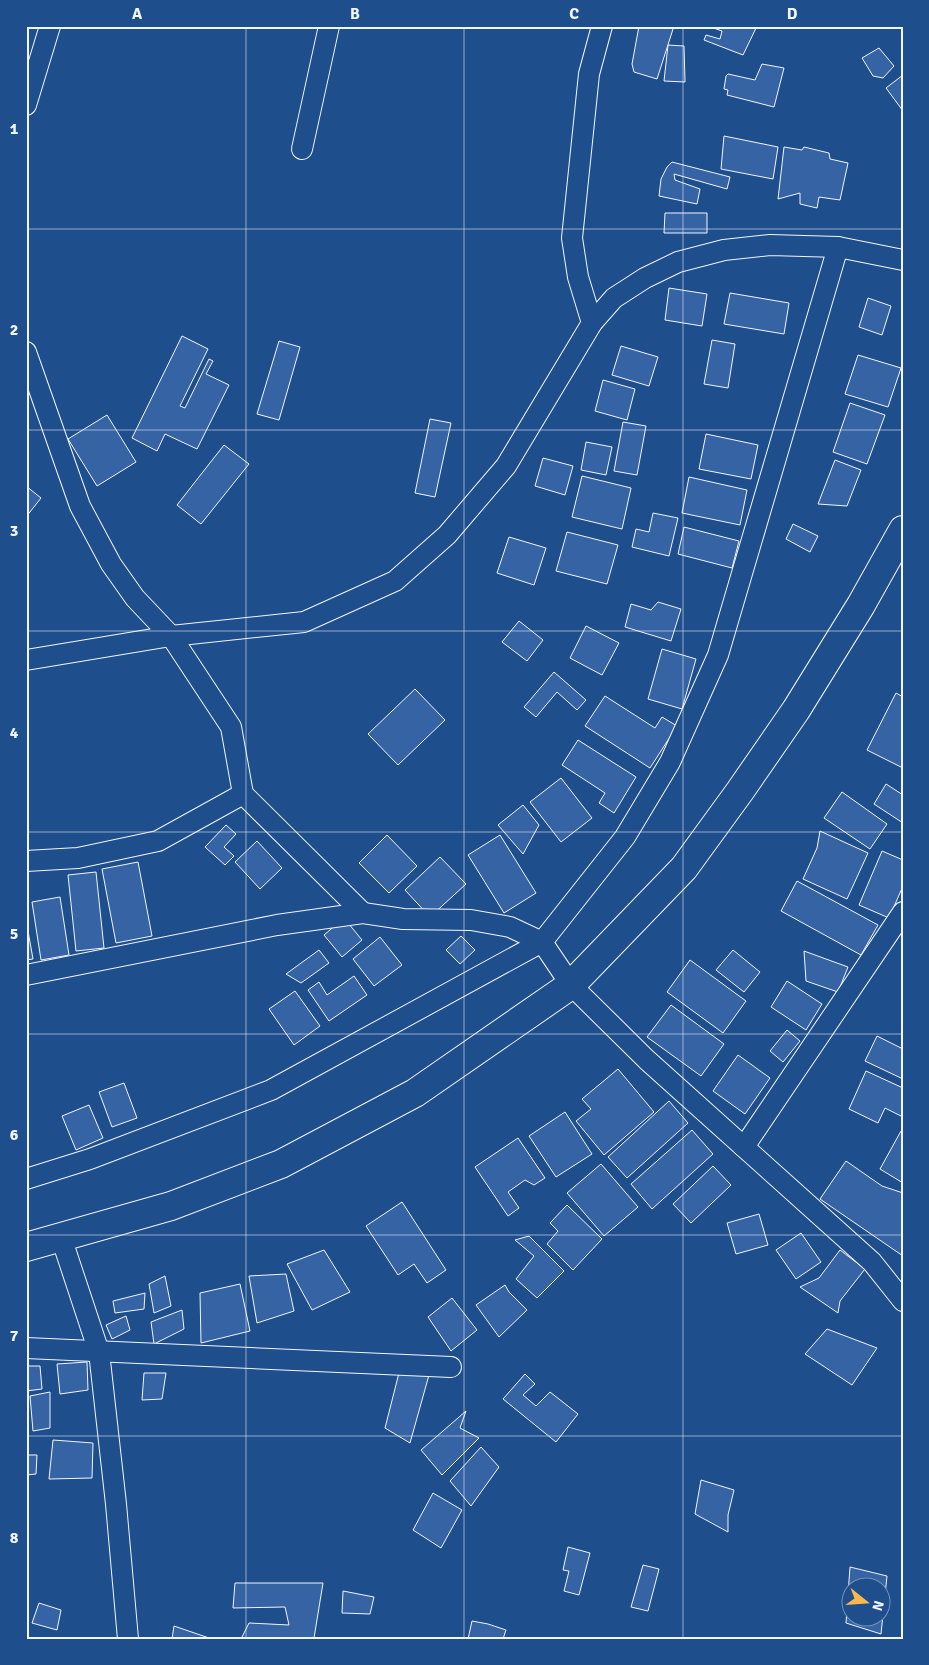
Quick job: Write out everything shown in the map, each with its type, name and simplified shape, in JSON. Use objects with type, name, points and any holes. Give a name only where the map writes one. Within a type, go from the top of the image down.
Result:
[{"type":"highway","points":[[26,1247],[171,1206],[281,1164],[415,1093],[571,985],[684,868],[796,710],[841,638],[903,530]]},
{"type":"street","points":[[26,105],[50,26]]},
{"type":"street","points":[[302,149],[329,26]]},
{"type":"street","points":[[592,323],[578,277],[572,238],[589,74],[602,26]]},
{"type":"street","points":[[26,660],[171,636],[304,622],[395,581],[447,535],[506,466],[592,323],[614,298],[645,278],[678,262],[724,250],[770,245],[838,247],[903,260]]},
{"type":"street","points":[[26,1178],[90,1159],[271,1090],[542,942],[625,837],[670,762],[718,655],[838,247]]},
{"type":"street","points":[[26,352],[80,506],[111,564],[136,598],[171,636],[231,727],[243,794],[363,913]]},
{"type":"street","points":[[26,861],[78,858],[158,841],[243,794]]},
{"type":"street","points":[[744,1147],[903,912]]},
{"type":"street","points":[[26,975],[277,925],[363,913],[403,919],[471,920],[510,927],[542,942],[571,985],[647,1060],[872,1262],[903,1301]]},
{"type":"street","points":[[61,1237],[99,1352],[116,1504],[128,1639]]},
{"type":"street","points":[[26,1348],[451,1367]]},
{"type":"building","points":[[639,26],[674,26],[657,79],[634,72],[632,64]]},
{"type":"building","points":[[708,26],[757,26],[743,55],[704,40],[706,35],[720,39],[722,31]]},
{"type":"building","points":[[668,45],[684,46],[685,82],[664,81]]},
{"type":"building","points":[[879,48],[894,66],[883,78],[873,76],[862,58]]},
{"type":"building","points":[[762,64],[784,68],[774,107],[727,95],[728,90],[724,89],[728,74],[755,80]]},
{"type":"building","points":[[903,75],[903,111],[886,88]]},
{"type":"building","points":[[724,136],[778,147],[773,179],[721,169]]},
{"type":"building","points":[[784,147],[802,150],[804,147],[829,153],[830,159],[848,163],[840,200],[819,197],[817,208],[800,204],[800,193],[778,199]]},
{"type":"building","points":[[672,162],[730,177],[727,189],[674,174],[675,180],[700,189],[697,204],[659,196],[661,179]]},
{"type":"building","points":[[665,213],[707,213],[707,233],[664,233]]},
{"type":"building","points":[[669,288],[707,294],[702,326],[665,320]]},
{"type":"building","points":[[730,293],[789,303],[784,334],[724,324]]},
{"type":"building","points":[[868,298],[891,306],[882,335],[859,327]]},
{"type":"building","points":[[182,336],[208,349],[180,406],[185,408],[209,359],[213,361],[206,374],[229,385],[197,449],[165,434],[157,451],[132,438]]},
{"type":"building","points":[[712,340],[735,344],[728,388],[704,384]]},
{"type":"building","points":[[279,341],[300,347],[279,420],[257,414]]},
{"type":"building","points":[[621,346],[658,357],[649,386],[612,375]]},
{"type":"building","points":[[858,355],[901,368],[888,407],[845,394]]},
{"type":"building","points":[[603,380],[635,389],[627,420],[595,411]]},
{"type":"building","points":[[850,403],[885,415],[867,464],[833,452]]},
{"type":"building","points":[[107,415],[136,462],[97,486],[68,439]]},
{"type":"building","points":[[430,419],[451,423],[435,497],[415,493]]},
{"type":"building","points":[[623,422],[646,426],[637,475],[614,471]]},
{"type":"building","points":[[706,434],[758,445],[751,479],[699,469]]},
{"type":"building","points":[[586,442],[612,447],[606,475],[581,470]]},
{"type":"building","points":[[224,445],[249,464],[201,524],[177,505]]},
{"type":"building","points":[[543,458],[573,466],[565,495],[535,486]]},
{"type":"building","points":[[835,460],[861,470],[847,506],[818,504]]},
{"type":"building","points":[[582,476],[631,488],[622,529],[572,517]]},
{"type":"building","points":[[689,477],[747,490],[740,525],[682,513]]},
{"type":"building","points":[[26,486],[41,498],[26,517]]},
{"type":"building","points":[[653,513],[678,518],[669,556],[632,547],[636,529],[649,532]]},
{"type":"building","points":[[793,524],[818,536],[810,552],[786,539]]},
{"type":"building","points":[[684,527],[739,541],[732,568],[678,554]]},
{"type":"building","points":[[567,532],[618,545],[607,584],[556,571]]},
{"type":"building","points":[[509,537],[546,548],[534,585],[497,573]]},
{"type":"building","points":[[658,602],[681,609],[671,641],[625,627],[631,604],[651,610]]},
{"type":"building","points":[[519,621],[543,640],[527,661],[502,642]]},
{"type":"building","points":[[586,626],[619,643],[602,675],[570,658]]},
{"type":"building","points":[[662,649],[696,659],[682,709],[648,699]]},
{"type":"building","points":[[554,672],[586,700],[577,710],[557,692],[536,717],[524,707]]},
{"type":"building","points":[[415,689],[445,720],[398,765],[368,734]]},
{"type":"building","points":[[896,693],[903,697],[903,768],[867,750]]},
{"type":"building","points":[[605,696],[655,728],[662,717],[677,726],[650,768],[585,726]]},
{"type":"building","points":[[578,740],[636,777],[614,813],[599,803],[605,793],[562,765]]},
{"type":"building","points":[[561,778],[592,818],[561,842],[530,802]]},
{"type":"building","points":[[886,784],[903,795],[903,823],[874,804]]},
{"type":"building","points":[[842,792],[887,824],[870,849],[824,818]]},
{"type":"building","points":[[523,805],[539,825],[523,854],[498,825]]},
{"type":"building","points":[[226,825],[236,834],[224,847],[234,856],[225,865],[205,847]]},
{"type":"building","points":[[820,831],[868,853],[847,899],[803,879],[817,848]]},
{"type":"building","points":[[387,835],[417,866],[389,893],[359,863]]},
{"type":"building","points":[[500,835],[536,893],[504,913],[468,855]]},
{"type":"building","points":[[257,841],[282,868],[260,889],[235,862]]},
{"type":"building","points":[[882,851],[903,860],[903,886],[889,918],[859,905]]},
{"type":"building","points":[[440,857],[466,884],[430,917],[405,890]]},
{"type":"building","points":[[138,862],[152,936],[116,943],[102,869]]},
{"type":"building","points":[[96,872],[104,948],[76,951],[68,875]]},
{"type":"building","points":[[797,881],[878,925],[861,955],[781,911]]},
{"type":"building","points":[[60,897],[69,955],[41,960],[32,902]]},
{"type":"building","points":[[344,918],[362,940],[342,957],[324,935]]},
{"type":"building","points":[[26,920],[33,959],[26,960]]},
{"type":"building","points":[[461,936],[475,950],[460,964],[446,950]]},
{"type":"building","points":[[380,937],[402,965],[374,986],[353,959]]},
{"type":"building","points":[[319,950],[329,963],[301,983],[286,974]]},
{"type":"building","points":[[733,950],[760,972],[744,992],[716,970]]},
{"type":"building","points":[[804,951],[848,967],[838,992],[806,981]]},
{"type":"building","points":[[690,960],[746,1001],[723,1033],[667,992]]},
{"type":"building","points":[[354,976],[367,995],[329,1021],[308,990],[319,982],[327,995]]},
{"type":"building","points":[[787,981],[822,1004],[806,1030],[771,1007]]},
{"type":"building","points":[[295,991],[320,1026],[294,1045],[269,1009]]},
{"type":"building","points":[[671,1005],[724,1044],[701,1076],[647,1037]]},
{"type":"building","points":[[787,1030],[800,1041],[783,1062],[770,1051]]},
{"type":"building","points":[[877,1036],[903,1049],[903,1079],[865,1061]]},
{"type":"building","points":[[738,1055],[770,1078],[745,1114],[713,1091]]},
{"type":"building","points":[[618,1069],[654,1112],[604,1155],[576,1121],[591,1109],[582,1099]]},
{"type":"building","points":[[866,1071],[903,1088],[903,1117],[885,1108],[878,1123],[849,1109]]},
{"type":"building","points":[[124,1083],[137,1118],[112,1127],[99,1092]]},
{"type":"building","points":[[669,1101],[688,1123],[627,1178],[608,1157]]},
{"type":"building","points":[[89,1105],[103,1138],[76,1150],[62,1116]]},
{"type":"building","points":[[565,1112],[592,1154],[556,1177],[529,1136]]},
{"type":"building","points":[[692,1130],[713,1154],[652,1209],[631,1184]]},
{"type":"building","points":[[901,1131],[903,1132],[903,1183],[880,1169]]},
{"type":"building","points":[[518,1138],[545,1178],[534,1185],[525,1180],[508,1192],[519,1208],[508,1216],[475,1167]]},
{"type":"building","points":[[846,1161],[882,1186],[903,1193],[903,1256],[820,1199]]},
{"type":"building","points":[[601,1164],[638,1207],[604,1236],[567,1193]]},
{"type":"building","points":[[713,1166],[731,1185],[691,1223],[673,1204]]},
{"type":"building","points":[[402,1202],[446,1270],[427,1283],[414,1264],[398,1275],[366,1226]]},
{"type":"building","points":[[567,1205],[602,1239],[573,1270],[547,1244],[558,1231],[550,1223]]},
{"type":"building","points":[[759,1214],[768,1245],[736,1254],[727,1223]]},
{"type":"building","points":[[801,1233],[821,1262],[796,1279],[776,1250]]},
{"type":"building","points":[[529,1236],[564,1271],[537,1298],[516,1279],[534,1256],[515,1240]]},
{"type":"building","points":[[324,1250],[350,1292],[312,1310],[287,1264]]},
{"type":"building","points":[[840,1250],[865,1269],[840,1301],[838,1313],[800,1287],[819,1278]]},
{"type":"building","points":[[286,1274],[294,1311],[257,1323],[249,1276]]},
{"type":"building","points":[[165,1276],[171,1306],[154,1313],[149,1284]]},
{"type":"building","points":[[240,1284],[250,1331],[201,1343],[200,1293]]},
{"type":"building","points":[[505,1285],[509,1292],[527,1310],[499,1337],[476,1305]]},
{"type":"building","points":[[145,1293],[144,1309],[115,1313],[113,1301]]},
{"type":"building","points":[[452,1298],[477,1330],[451,1351],[428,1317]]},
{"type":"building","points":[[182,1310],[184,1329],[154,1344],[151,1322]]},
{"type":"building","points":[[126,1316],[130,1330],[112,1339],[106,1325]]},
{"type":"building","points":[[827,1329],[877,1348],[852,1385],[805,1354]]},
{"type":"building","points":[[87,1362],[88,1390],[60,1394],[57,1364]]},
{"type":"building","points":[[401,1365],[429,1375],[410,1443],[385,1428]]},
{"type":"building","points":[[26,1366],[40,1366],[42,1389],[26,1391]]},
{"type":"building","points":[[144,1373],[166,1373],[162,1399],[142,1400]]},
{"type":"building","points":[[525,1374],[535,1384],[523,1395],[536,1406],[550,1392],[578,1414],[556,1442],[503,1399]]},
{"type":"building","points":[[50,1392],[50,1428],[33,1431],[30,1396]]},
{"type":"building","points":[[466,1411],[460,1428],[479,1438],[442,1475],[421,1450]]},
{"type":"building","points":[[53,1440],[93,1443],[92,1478],[49,1479]]},
{"type":"building","points":[[481,1447],[499,1467],[471,1506],[450,1481]]},
{"type":"building","points":[[26,1455],[37,1455],[36,1474],[26,1475]]},
{"type":"building","points":[[701,1480],[734,1490],[728,1515],[728,1532],[695,1514]]},
{"type":"building","points":[[433,1493],[462,1510],[441,1548],[413,1530]]},
{"type":"building","points":[[568,1547],[590,1553],[579,1595],[564,1591],[569,1571],[563,1570]]},
{"type":"building","points":[[643,1565],[659,1569],[648,1611],[631,1607]]},
{"type":"building","points":[[850,1567],[887,1576],[887,1578],[849,1578]]},
{"type":"building","points":[[235,1583],[323,1583],[314,1638],[241,1639],[249,1623],[289,1625],[285,1607],[233,1608]]},
{"type":"building","points":[[343,1591],[374,1597],[370,1614],[342,1613]]},
{"type":"building","points":[[39,1603],[61,1610],[57,1630],[32,1623]]},
{"type":"building","points":[[472,1621],[506,1630],[503,1639],[468,1639]]},
{"type":"building","points":[[174,1626],[212,1639],[172,1639]]},
{"type":"building","points":[[862,1628],[882,1628],[881,1634]]}]
